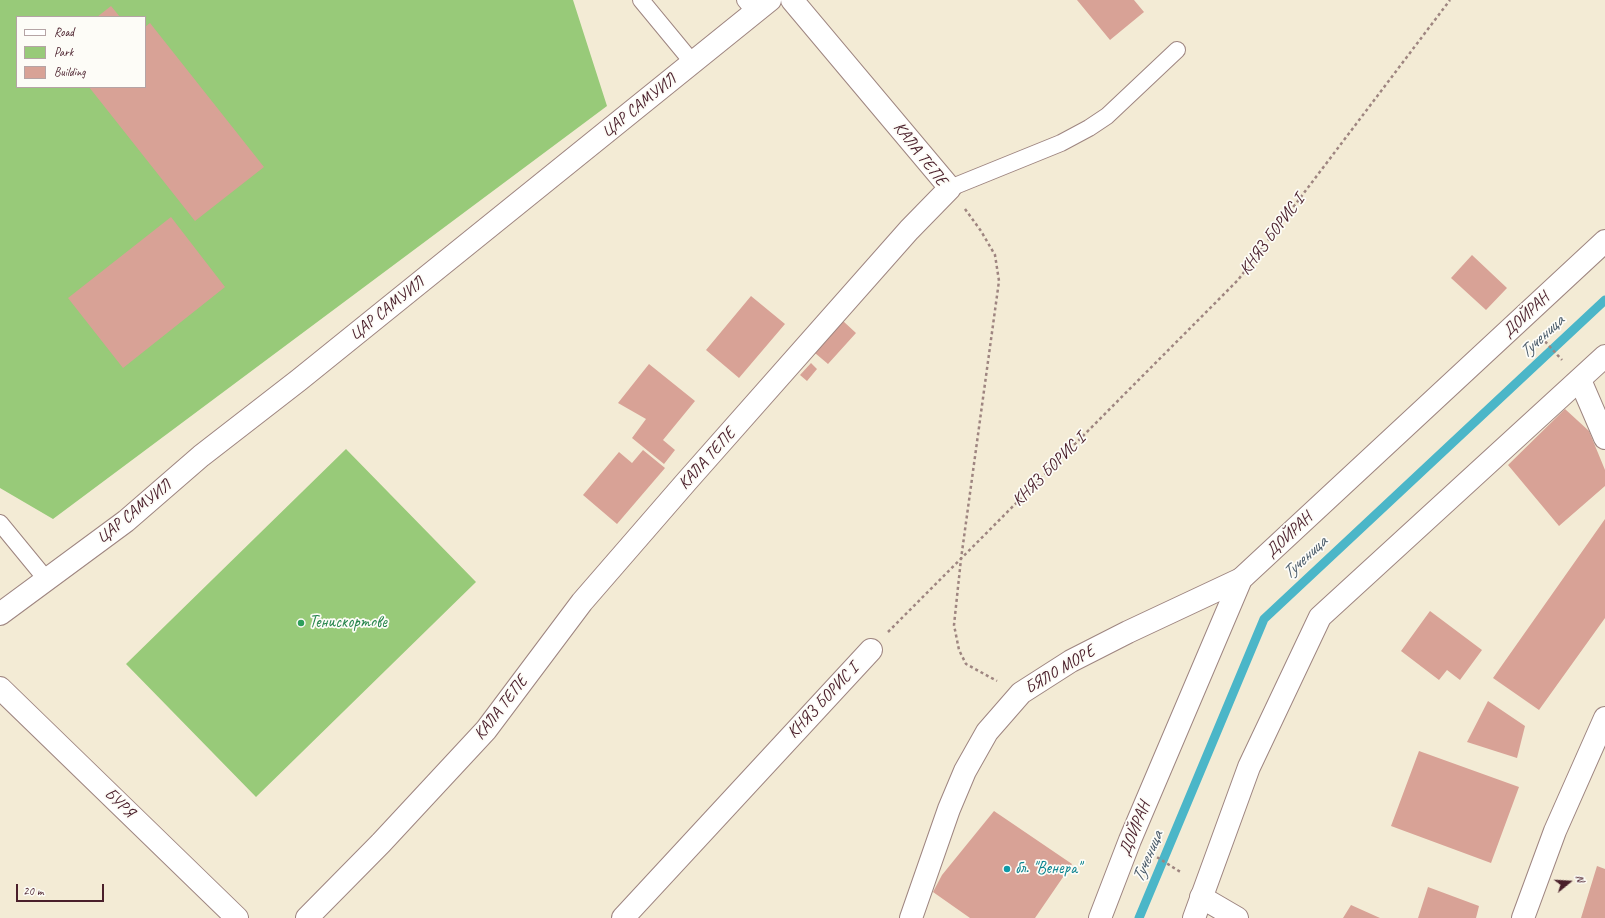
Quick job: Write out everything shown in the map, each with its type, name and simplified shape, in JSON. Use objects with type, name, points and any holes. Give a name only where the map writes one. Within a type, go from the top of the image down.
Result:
[{"type":"street","name":"КАЛА ТЕПЕ","points":[[307,918],[381,843],[486,730],[582,602],[904,236],[950,188],[792,0]]},
{"type":"street","name":"ЦАР САМУИЛ","points":[[0,614],[126,521],[201,456],[299,380],[693,63],[757,4]]},
{"type":"street","name":"ДОЙРАН","points":[[1100,918],[1130,840],[1241,580],[1605,241]]},
{"type":"street","points":[[1194,918],[1249,767],[1320,617],[1605,356]]},
{"type":"street","points":[[1580,380],[1605,438]]},
{"type":"street","name":"БЯЛО МОРЕ","points":[[911,918],[949,809],[965,771],[987,732],[1021,693],[1071,661],[1128,632],[1241,580]]},
{"type":"street","name":"КНЯЗ БОРИС I","points":[[623,918],[871,650]]},
{"type":"street","name":"БУРЯ","points":[[0,688],[237,918]]},
{"type":"street","points":[[1523,918],[1555,831],[1605,718]]},
{"type":"street","points":[[1201,897],[1236,918]]},
{"type":"lane","points":[[641,0],[693,63]]},
{"type":"lane","points":[[950,188],[1061,143],[1089,128],[1107,116],[1177,50]]},
{"type":"lane","points":[[0,523],[46,579]]},
{"type":"path","name":"КНЯЗ БОРИС I","points":[[871,650],[1238,280],[1450,0]]},
{"type":"path","points":[[950,188],[981,231],[995,256],[999,281],[961,559],[954,625],[959,650],[966,664],[1021,693]]},
{"type":"path","points":[[1524,317],[1580,380]]},
{"type":"path","points":[[1148,851],[1186,876]]},
{"type":"green space","points":[[0,0],[573,0],[607,106],[53,519],[0,488]]},
{"type":"green space","name":"Тенискортове","points":[[346,449],[476,582],[256,797],[126,664]]},
{"type":"building","points":[[1077,0],[1134,0],[1144,12],[1110,40]]},
{"type":"building","points":[[111,6],[119,16],[98,16]]},
{"type":"building","points":[[150,23],[264,167],[195,221],[90,88],[146,88],[146,26]]},
{"type":"building","points":[[171,217],[225,287],[123,368],[68,298]]},
{"type":"building","points":[[1472,255],[1507,288],[1486,310],[1451,278]]},
{"type":"building","points":[[751,296],[785,324],[739,378],[706,350]]},
{"type":"building","points":[[843,321],[856,333],[828,364],[815,353]]},
{"type":"building","points":[[811,363],[817,369],[807,381],[800,375]]},
{"type":"building","points":[[649,364],[695,401],[663,440],[675,450],[664,464],[632,438],[646,419],[618,403]]},
{"type":"building","points":[[1565,409],[1589,431],[1605,470],[1605,486],[1559,526],[1508,465]]},
{"type":"building","points":[[643,450],[665,468],[617,524],[583,495],[619,452],[632,463]]},
{"type":"building","points":[[1605,519],[1605,618],[1539,710],[1493,678]]},
{"type":"building","points":[[1430,611],[1482,650],[1460,680],[1447,670],[1439,680],[1401,651]]},
{"type":"building","points":[[1488,701],[1525,726],[1517,758],[1467,742]]},
{"type":"building","points":[[1419,751],[1519,787],[1491,863],[1391,826]]},
{"type":"building","name":"бл. \"Венера\"","points":[[994,811],[1072,864],[1035,918],[970,918],[933,892],[942,875]]},
{"type":"building","points":[[1597,866],[1605,869],[1605,918],[1581,918]]},
{"type":"building","points":[[1428,887],[1479,906],[1476,918],[1418,918]]},
{"type":"building","points":[[1351,905],[1380,918],[1343,918]]},
{"type":"waterway","name":"Тученица","points":[[1139,918],[1264,619],[1605,300]]},
{"type":"place","name":"Тенискортове","points":[[301,623]]},
{"type":"place","name":"бл. \"Венера\"","points":[[1007,869]]}]
